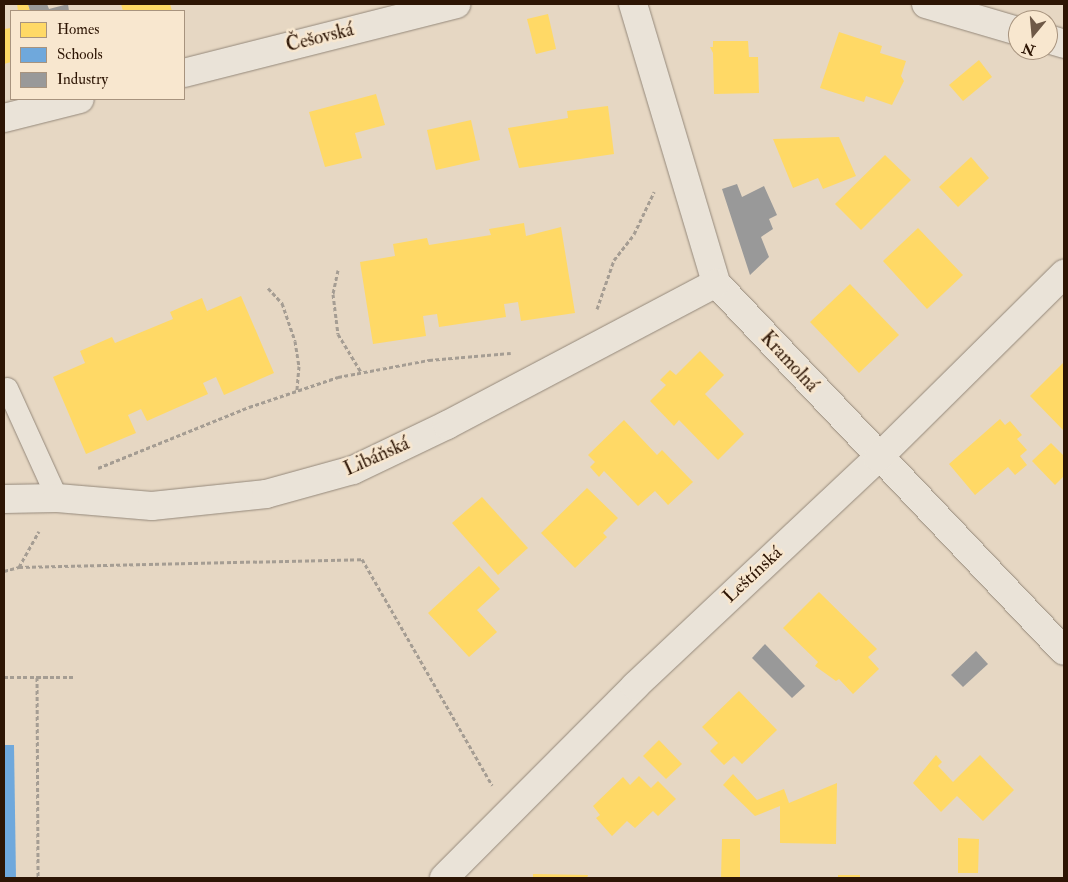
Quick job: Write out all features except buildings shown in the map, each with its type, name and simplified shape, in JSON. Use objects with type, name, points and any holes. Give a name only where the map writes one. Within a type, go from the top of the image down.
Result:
[{"type":"street","name":"Češovská","points":[[185,72],[456,4]]},
{"type":"street","name":"Kramolná","points":[[632,4],[716,283],[878,458],[1064,652]]},
{"type":"street","points":[[926,4],[1008,28]]},
{"type":"street","points":[[4,118],[76,100]]},
{"type":"street","name":"Leštínská","points":[[444,878],[507,812],[878,458],[1064,274]]},
{"type":"street","name":"Libáňská","points":[[4,499],[57,498],[152,506],[266,494],[343,473],[447,425],[716,283]]},
{"type":"lane","points":[[7,388],[57,498]]},
{"type":"path","points":[[594,346],[595,314],[614,260],[634,234],[656,182]]},
{"type":"path","points":[[338,270],[333,294],[338,334],[362,372]]},
{"type":"path","points":[[268,288],[282,303],[295,341],[299,366],[297,391]]},
{"type":"path","points":[[57,498],[93,470],[338,376],[430,360],[517,352]]},
{"type":"path","points":[[4,571],[18,568],[362,559],[507,812]]},
{"type":"path","points":[[4,677],[73,677]]},
{"type":"path","points":[[38,677],[38,878]]}]
